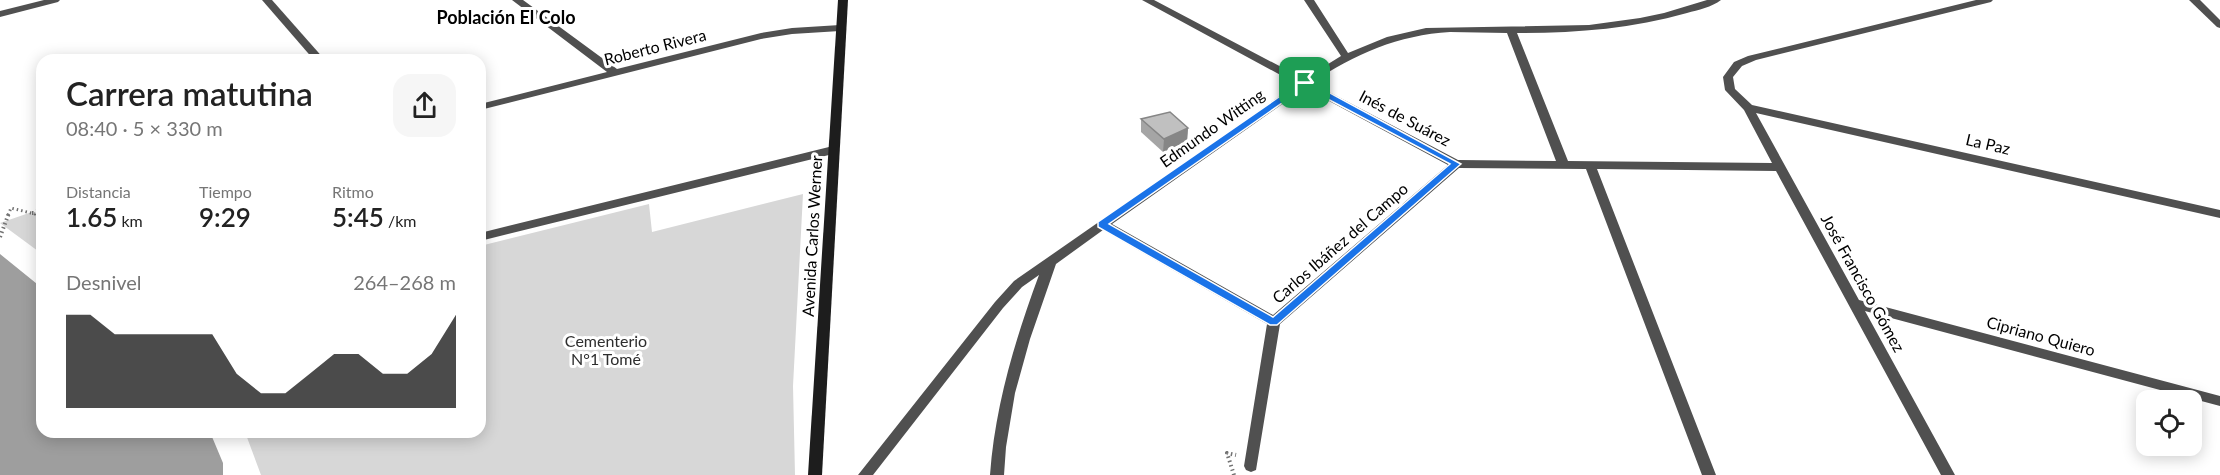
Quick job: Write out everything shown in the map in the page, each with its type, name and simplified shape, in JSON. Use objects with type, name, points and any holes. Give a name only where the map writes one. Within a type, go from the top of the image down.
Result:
[{"type":"main road","name":"Avenida Carlos Werner","points":[[815,475],[843,0]]},
{"type":"street","points":[[0,14],[55,0]]},
{"type":"street","points":[[267,0],[315,54]]},
{"type":"street","points":[[517,0],[616,73]]},
{"type":"street","name":"Inés de Suárez","points":[[1147,0],[1456,164],[1780,167]]},
{"type":"street","points":[[1309,0],[1346,57]]},
{"type":"street","name":"Edmundo Witting","points":[[865,475],[1008,294],[1027,277],[1305,83],[1346,57],[1388,40],[1414,33],[1443,30],[1580,28],[1636,23],[1668,16],[1716,0]]},
{"type":"street","name":"José Francisco Gómez","points":[[1948,475],[1748,108],[1733,95],[1728,84],[1731,70],[1744,61],[1988,0]]},
{"type":"street","points":[[2194,0],[2220,25]]},
{"type":"street","name":"Roberto Rivera","points":[[486,106],[770,35],[840,28]]},
{"type":"street","points":[[1511,30],[1563,165]]},
{"type":"street","name":"La Paz","points":[[1748,108],[2220,214]]},
{"type":"street","points":[[486,236],[833,150]]},
{"type":"street","name":"Carlos Ibáñez del Campo","points":[[1251,466],[1274,322],[1456,164]]},
{"type":"street","points":[[1590,165],[1709,475]]},
{"type":"street","points":[[1102,224],[1274,322]]},
{"type":"street","points":[[997,475],[1009,392],[1027,328],[1052,259]]},
{"type":"street","name":"Cipriano Quiero","points":[[1854,303],[2220,401]]},
{"type":"path","points":[[0,237],[11,208],[36,212]]},
{"type":"green space","name":"Cementerio N°1 Tomé","points":[[803,194],[793,386],[795,475],[261,475],[247,438],[486,438],[486,245],[649,204],[652,232]]},
{"type":"green space","points":[[29,213],[36,215],[36,250],[0,223]]},
{"type":"shaded area","points":[[0,254],[36,283],[36,438],[213,438],[223,463],[223,475],[0,475]]},
{"type":"building","points":[[1170,112],[1188,128],[1164,139],[1141,119]]},
{"type":"district","name":"Población El Colo","points":[[506,18]]},
{"type":"route","points":[[1305,83],[1456,164],[1274,322],[1102,224],[1169,177],[1305,83]]}]
